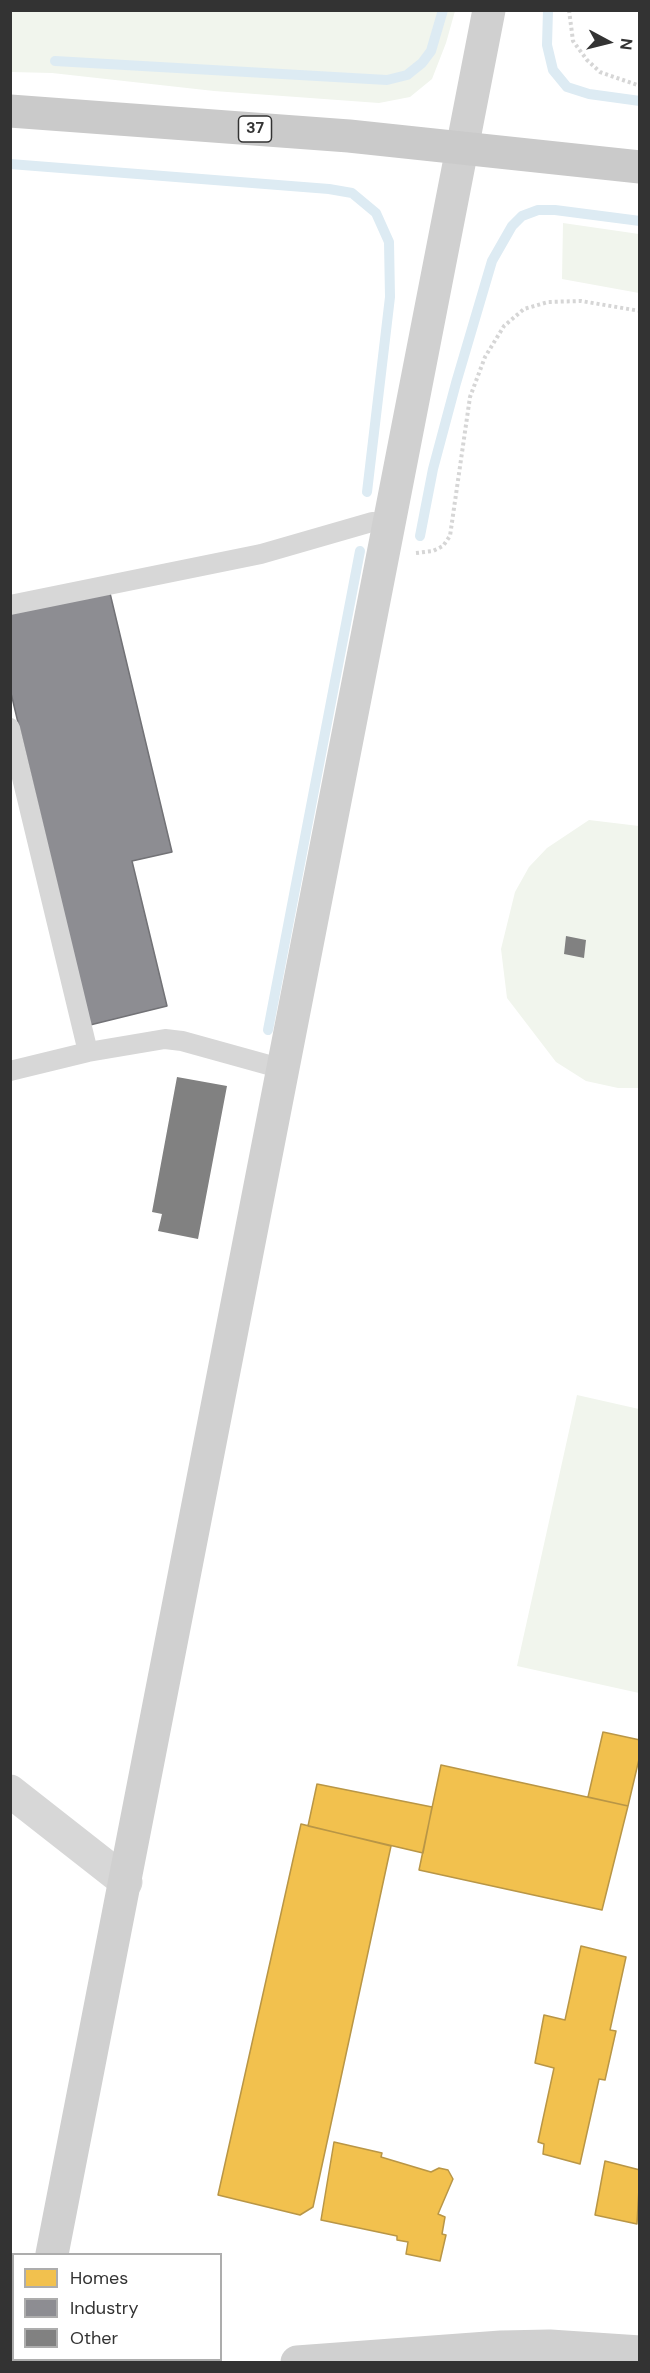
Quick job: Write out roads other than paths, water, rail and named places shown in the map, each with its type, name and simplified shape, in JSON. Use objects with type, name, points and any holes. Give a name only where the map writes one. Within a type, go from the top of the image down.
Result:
[{"type":"main road","name":"37","points":[[10,111],[349,136],[639,166]]},
{"type":"street","points":[[52,2253],[489,10]]},
{"type":"street","points":[[10,1791],[126,1882]]},
{"type":"street","points":[[297,2362],[541,2346],[639,2352]]},
{"type":"lane","points":[[10,605],[261,554],[372,522],[386,537]]},
{"type":"lane","points":[[10,728],[88,1052]]},
{"type":"lane","points":[[10,1071],[88,1052],[165,1039],[182,1041],[283,1069]]},
{"type":"waterway","points":[[55,61],[387,80],[407,75],[422,63],[431,51],[443,10]]},
{"type":"waterway","points":[[548,10],[547,45],[553,70],[567,87],[589,94],[640,101]]},
{"type":"waterway","points":[[10,164],[329,189],[352,193],[376,213],[389,242],[390,297],[367,492]]},
{"type":"waterway","points":[[420,536],[433,469],[492,261],[512,226],[522,216],[538,210],[555,210],[640,221]]},
{"type":"waterway","points":[[268,1030],[360,551]]}]
